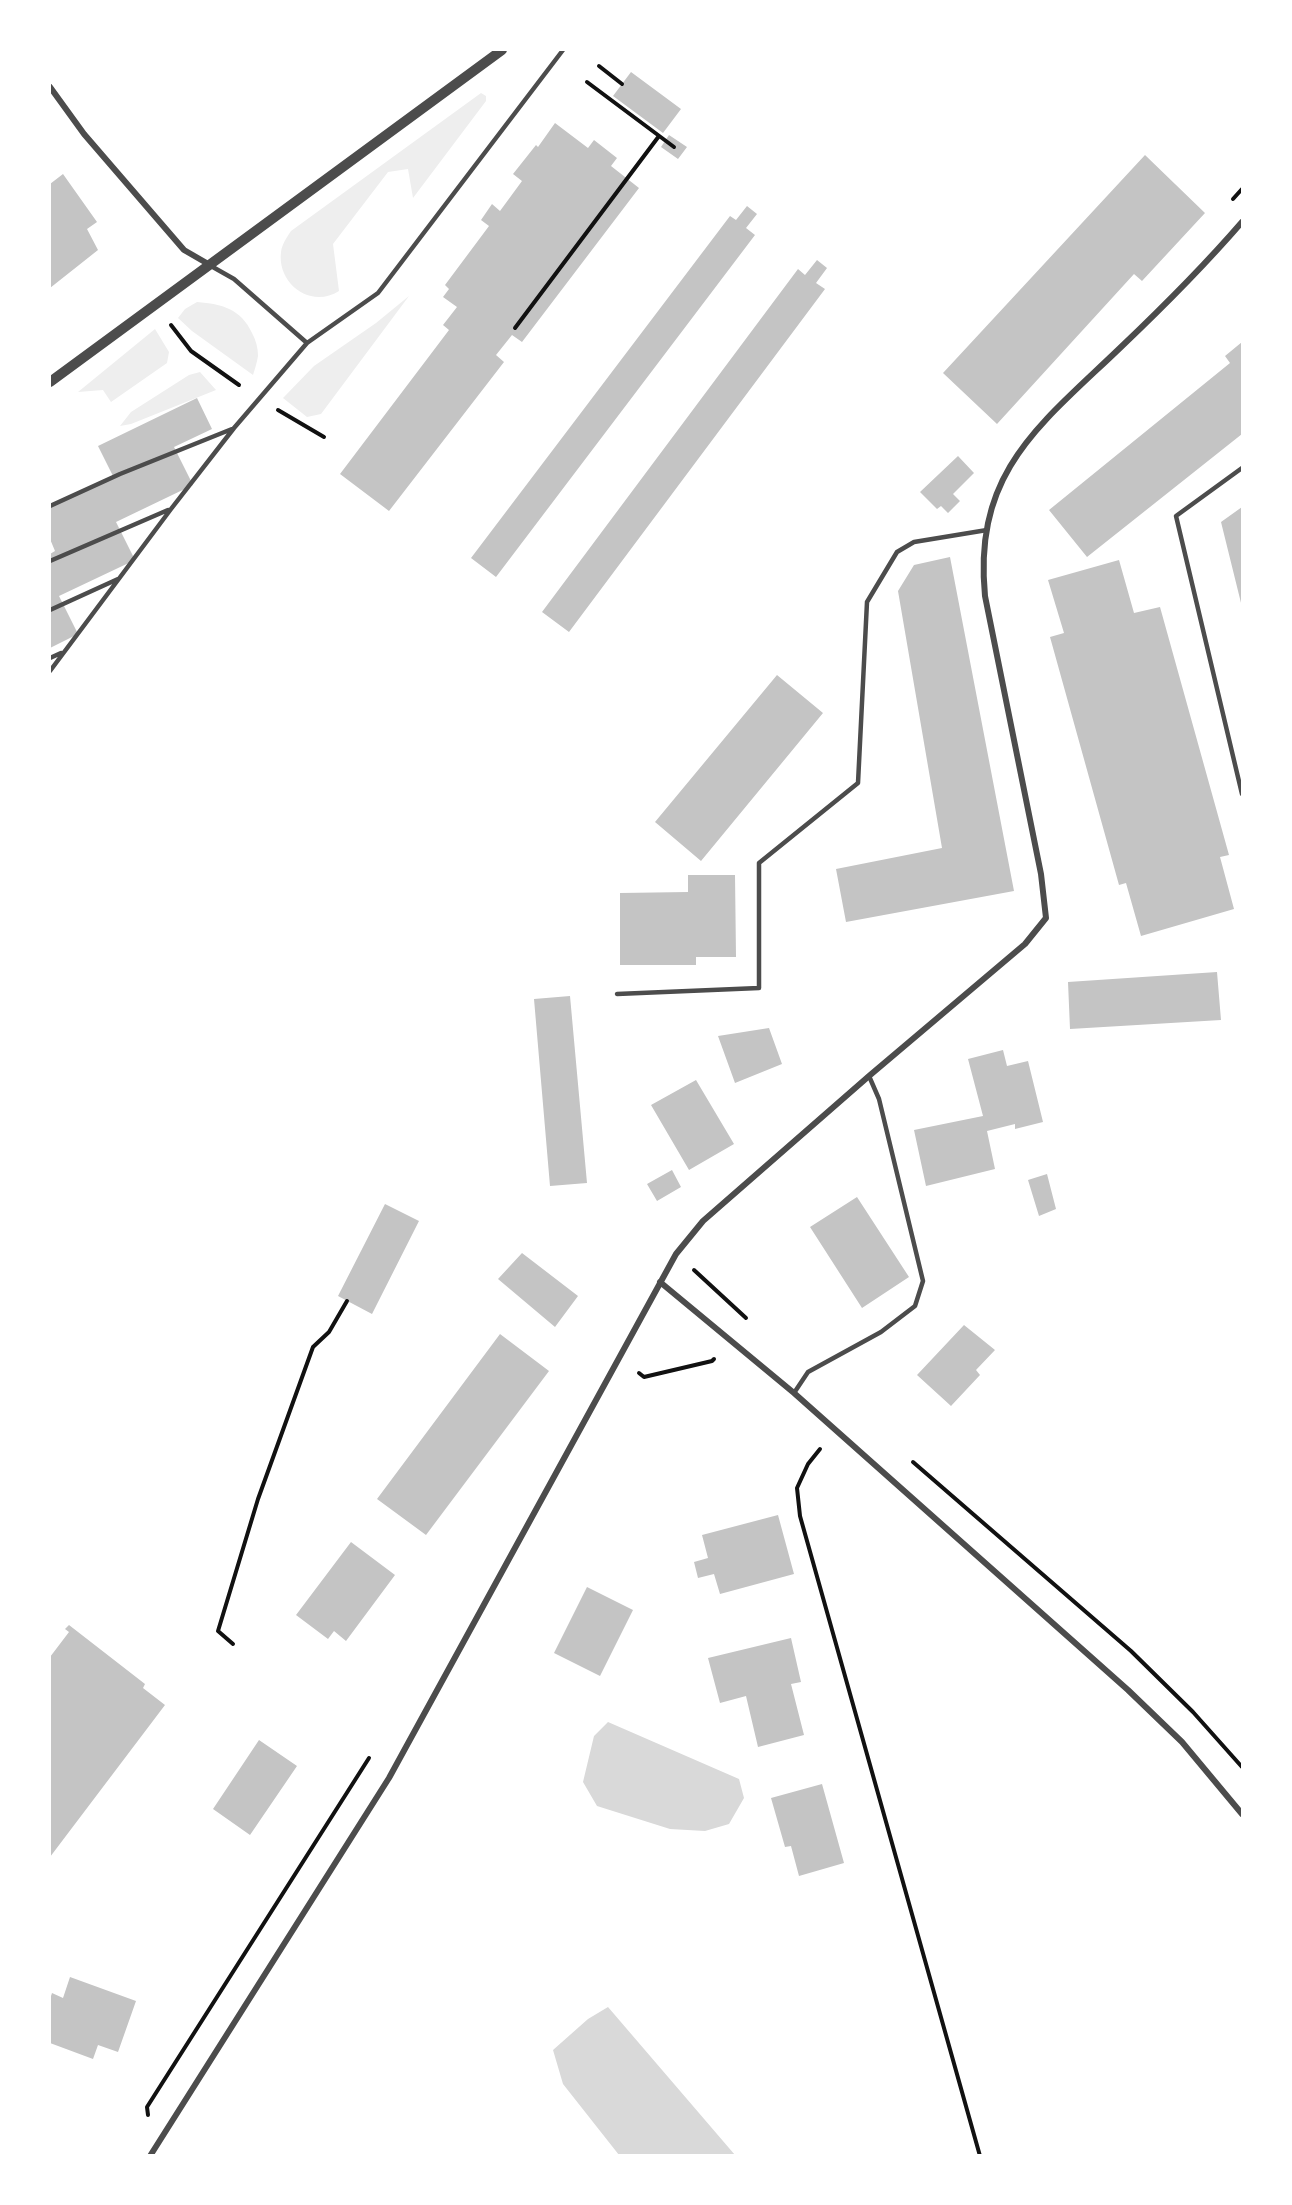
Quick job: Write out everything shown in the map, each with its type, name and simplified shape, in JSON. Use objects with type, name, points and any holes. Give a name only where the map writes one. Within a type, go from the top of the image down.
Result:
[{"type":"street","points":[[50,382],[502,50]]},
{"type":"street","points":[[50,87],[84,134],[184,250],[210,265]]},
{"type":"street","points":[[150,2156],[389,1778],[676,1254],[704,1221],[869,1076],[1025,944],[1046,918],[1041,874],[985,596],[983,562],[993,502],[1004,477],[1029,437],[1165,305],[1242,222]]},
{"type":"street","points":[[660,1282],[794,1393],[1128,1690],[1182,1742],[1242,1814]]},
{"type":"lane","points":[[50,670],[234,428],[307,343],[378,293],[563,50]]},
{"type":"lane","points":[[210,265],[234,279],[307,343]]},
{"type":"lane","points":[[50,506],[120,474],[234,428]]},
{"type":"lane","points":[[1242,468],[1176,516],[1242,794]]},
{"type":"lane","points":[[50,561],[171,509]]},
{"type":"lane","points":[[616,994],[759,988],[759,863],[858,783],[867,602],[893,557],[906,545],[987,530]]},
{"type":"lane","points":[[50,610],[119,579]]},
{"type":"lane","points":[[50,658],[64,652]]},
{"type":"lane","points":[[794,1393],[808,1372],[881,1332],[915,1306],[923,1281],[879,1099],[869,1076]]},
{"type":"path","points":[[599,66],[622,84]]},
{"type":"path","points":[[587,82],[674,147]]},
{"type":"path","points":[[515,328],[659,136]]},
{"type":"path","points":[[171,325],[191,351],[242,387]]},
{"type":"path","points":[[275,408],[324,437]]},
{"type":"path","points":[[233,1644],[218,1631],[261,1488],[313,1347],[329,1332],[347,1301]]},
{"type":"path","points":[[835,1430],[808,1464],[798,1488],[800,1516],[980,2156]]},
{"type":"shaded area","points":[[481,93],[486,96],[486,101],[413,198],[408,169],[388,172],[333,244],[339,291],[318,297],[307,295],[290,283],[281,264],[281,252],[291,231]]},
{"type":"shaded area","points":[[409,296],[321,414],[307,417],[283,398],[314,366],[376,323]]},
{"type":"shaded area","points":[[197,302],[230,309],[248,325],[258,350],[253,375],[192,331],[178,318],[185,309]]},
{"type":"shaded area","points":[[155,329],[169,352],[167,363],[111,402],[103,390],[78,392]]},
{"type":"shaded area","points":[[200,372],[216,390],[131,424],[120,426],[131,412],[189,375]]},
{"type":"shaded area","points":[[608,1722],[739,1779],[744,1798],[729,1824],[705,1831],[670,1829],[597,1806],[583,1782],[594,1736]]},
{"type":"shaded area","points":[[608,2007],[735,2155],[619,2155],[563,2084],[553,2050],[588,2019]]},
{"type":"building","points":[[631,72],[681,109],[663,133],[613,96]]},
{"type":"building","points":[[555,123],[588,148],[594,140],[617,158],[611,166],[639,188],[522,342],[512,335],[496,355],[504,362],[389,511],[340,474],[449,330],[443,325],[457,307],[443,297],[449,289],[445,285],[489,226],[481,220],[492,204],[500,211],[522,181],[513,174],[536,145],[538,147]]},
{"type":"building","points":[[669,135],[687,147],[678,159],[661,147]]},
{"type":"building","points":[[1145,155],[1205,213],[1142,281],[1134,274],[997,424],[943,373]]},
{"type":"building","points":[[63,174],[97,222],[87,229],[98,250],[50,288],[50,184]]},
{"type":"building","points":[[747,206],[757,214],[746,228],[755,235],[496,577],[471,558],[730,216],[736,220]]},
{"type":"building","points":[[817,260],[827,268],[816,283],[825,289],[569,632],[542,612],[798,269],[805,275]]},
{"type":"building","points":[[1242,342],[1242,434],[1087,557],[1049,510],[1230,363],[1225,356]]},
{"type":"building","points":[[197,398],[212,429],[174,447],[193,485],[116,522],[135,560],[59,596],[78,634],[50,648],[50,554],[55,551],[50,539],[50,507],[113,476],[98,446]]},
{"type":"building","points":[[958,456],[974,473],[953,494],[960,501],[948,513],[941,506],[937,509],[920,492]]},
{"type":"building","points":[[1242,507],[1242,607],[1221,522]]},
{"type":"building","points":[[950,557],[1014,891],[846,922],[836,869],[942,848],[898,591],[914,565]]},
{"type":"building","points":[[1119,560],[1134,613],[1160,607],[1229,855],[1220,857],[1234,909],[1141,936],[1126,883],[1119,885],[1050,637],[1064,633],[1048,580]]},
{"type":"building","points":[[777,675],[823,713],[701,861],[655,822]]},
{"type":"building","points":[[688,875],[735,875],[736,957],[696,957],[696,965],[620,965],[620,893],[688,892]]},
{"type":"building","points":[[1217,972],[1221,1020],[1070,1029],[1068,982]]},
{"type":"building","points":[[570,996],[587,1183],[550,1186],[534,999]]},
{"type":"building","points":[[769,1028],[782,1064],[735,1083],[718,1036]]},
{"type":"building","points":[[1003,1050],[1007,1066],[1028,1061],[1043,1122],[1015,1129],[1015,1124],[987,1131],[995,1169],[926,1186],[914,1130],[983,1116],[968,1059]]},
{"type":"building","points":[[696,1080],[734,1144],[689,1170],[651,1105]]},
{"type":"building","points":[[672,1170],[681,1187],[657,1201],[647,1184]]},
{"type":"building","points":[[1047,1174],[1056,1209],[1039,1216],[1028,1180]]},
{"type":"building","points":[[857,1197],[909,1277],[862,1308],[810,1227]]},
{"type":"building","points":[[385,1204],[419,1221],[372,1314],[338,1296]]},
{"type":"building","points":[[522,1253],[578,1296],[555,1327],[498,1279]]},
{"type":"building","points":[[964,1325],[995,1350],[976,1370],[980,1375],[951,1406],[917,1375]]},
{"type":"building","points":[[500,1334],[549,1371],[426,1535],[377,1499]]},
{"type":"building","points":[[778,1515],[794,1574],[720,1594],[714,1574],[698,1578],[694,1562],[708,1558],[702,1535]]},
{"type":"building","points":[[351,1542],[395,1575],[346,1641],[334,1631],[328,1639],[296,1615]]},
{"type":"building","points":[[587,1587],[633,1610],[600,1676],[554,1653]]},
{"type":"building","points":[[69,1625],[145,1684],[143,1688],[165,1705],[50,1857],[50,1657],[69,1632],[65,1629]]},
{"type":"building","points":[[791,1638],[801,1682],[791,1684],[804,1735],[758,1747],[746,1696],[720,1703],[708,1658]]},
{"type":"building","points":[[259,1740],[297,1766],[250,1835],[213,1809]]},
{"type":"building","points":[[822,1784],[844,1863],[799,1876],[791,1846],[785,1847],[771,1798]]},
{"type":"building","points":[[70,1977],[136,2001],[118,2052],[98,2045],[93,2059],[50,2043],[50,1999],[52,1993],[63,1998]]}]
